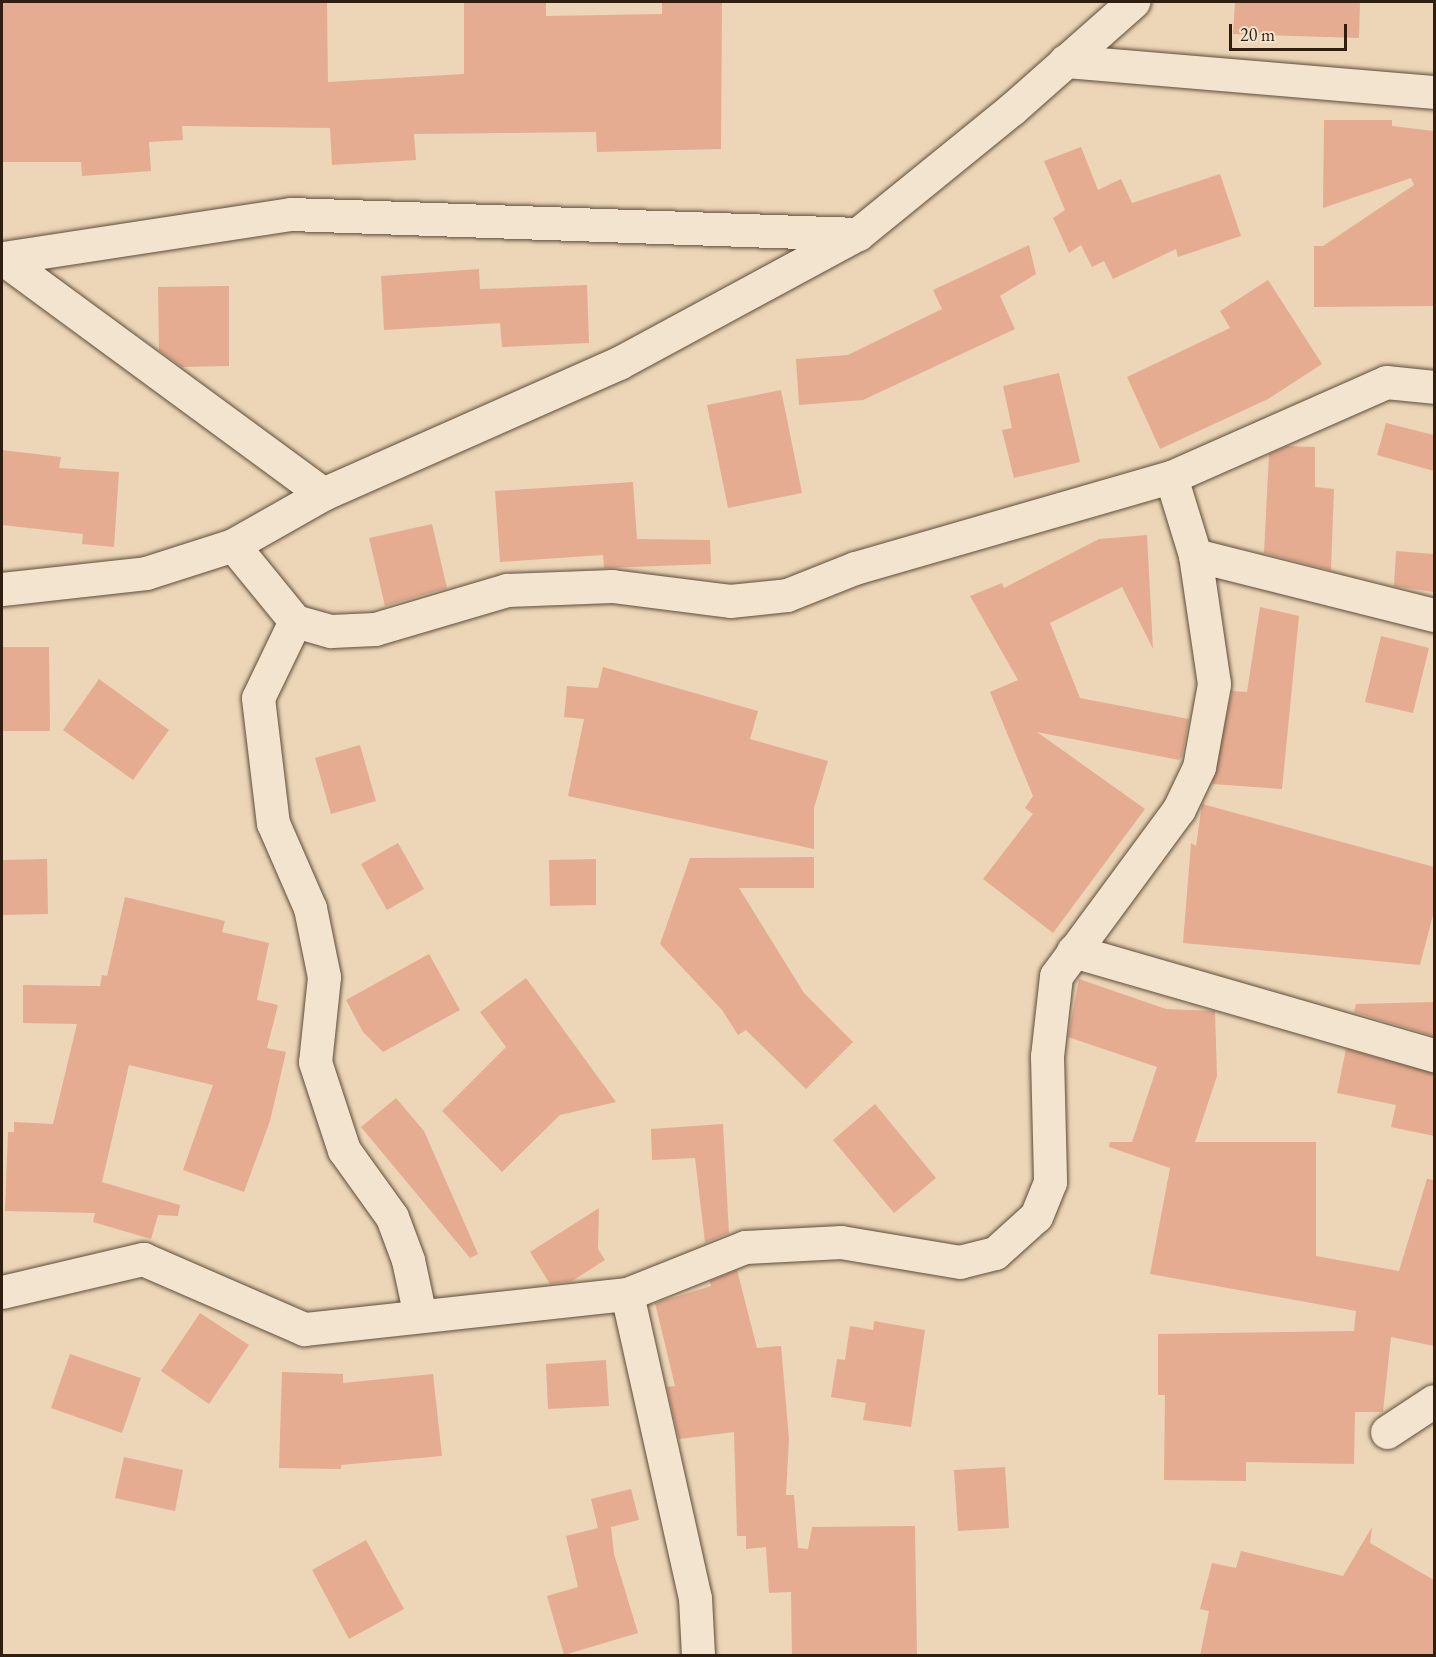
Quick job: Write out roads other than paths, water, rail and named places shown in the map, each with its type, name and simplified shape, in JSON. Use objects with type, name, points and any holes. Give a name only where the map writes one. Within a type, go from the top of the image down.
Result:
[{"type":"street","points":[[2,589],[146,573],[233,545],[323,494],[619,363],[858,234],[1133,2]]},
{"type":"street","points":[[1065,61],[1434,92]]},
{"type":"street","points":[[2,258],[291,214],[858,234]]},
{"type":"street","points":[[2,258],[323,494]]},
{"type":"street","points":[[233,545],[295,621],[331,631],[375,629],[507,590],[612,586],[730,602],[787,595],[855,568],[1171,477],[1386,382],[1434,387]]},
{"type":"street","points":[[2,1292],[143,1259],[304,1329],[627,1294],[745,1247],[841,1242],[960,1262],[994,1253],[1017,1237],[1036,1216],[1050,1182],[1047,1056],[1056,976],[1179,809],[1199,766],[1214,684],[1195,555],[1171,477]]},
{"type":"street","points":[[1195,555],[1434,615]]},
{"type":"street","points":[[295,621],[258,698],[273,823],[310,908],[324,977],[315,1062],[344,1150],[392,1217],[408,1260],[420,1316]]},
{"type":"street","points":[[1073,951],[1434,1055]]},
{"type":"street","points":[[627,1294],[696,1598],[698,1656]]},
{"type":"street","points":[[1387,1432],[1434,1401]]}]
